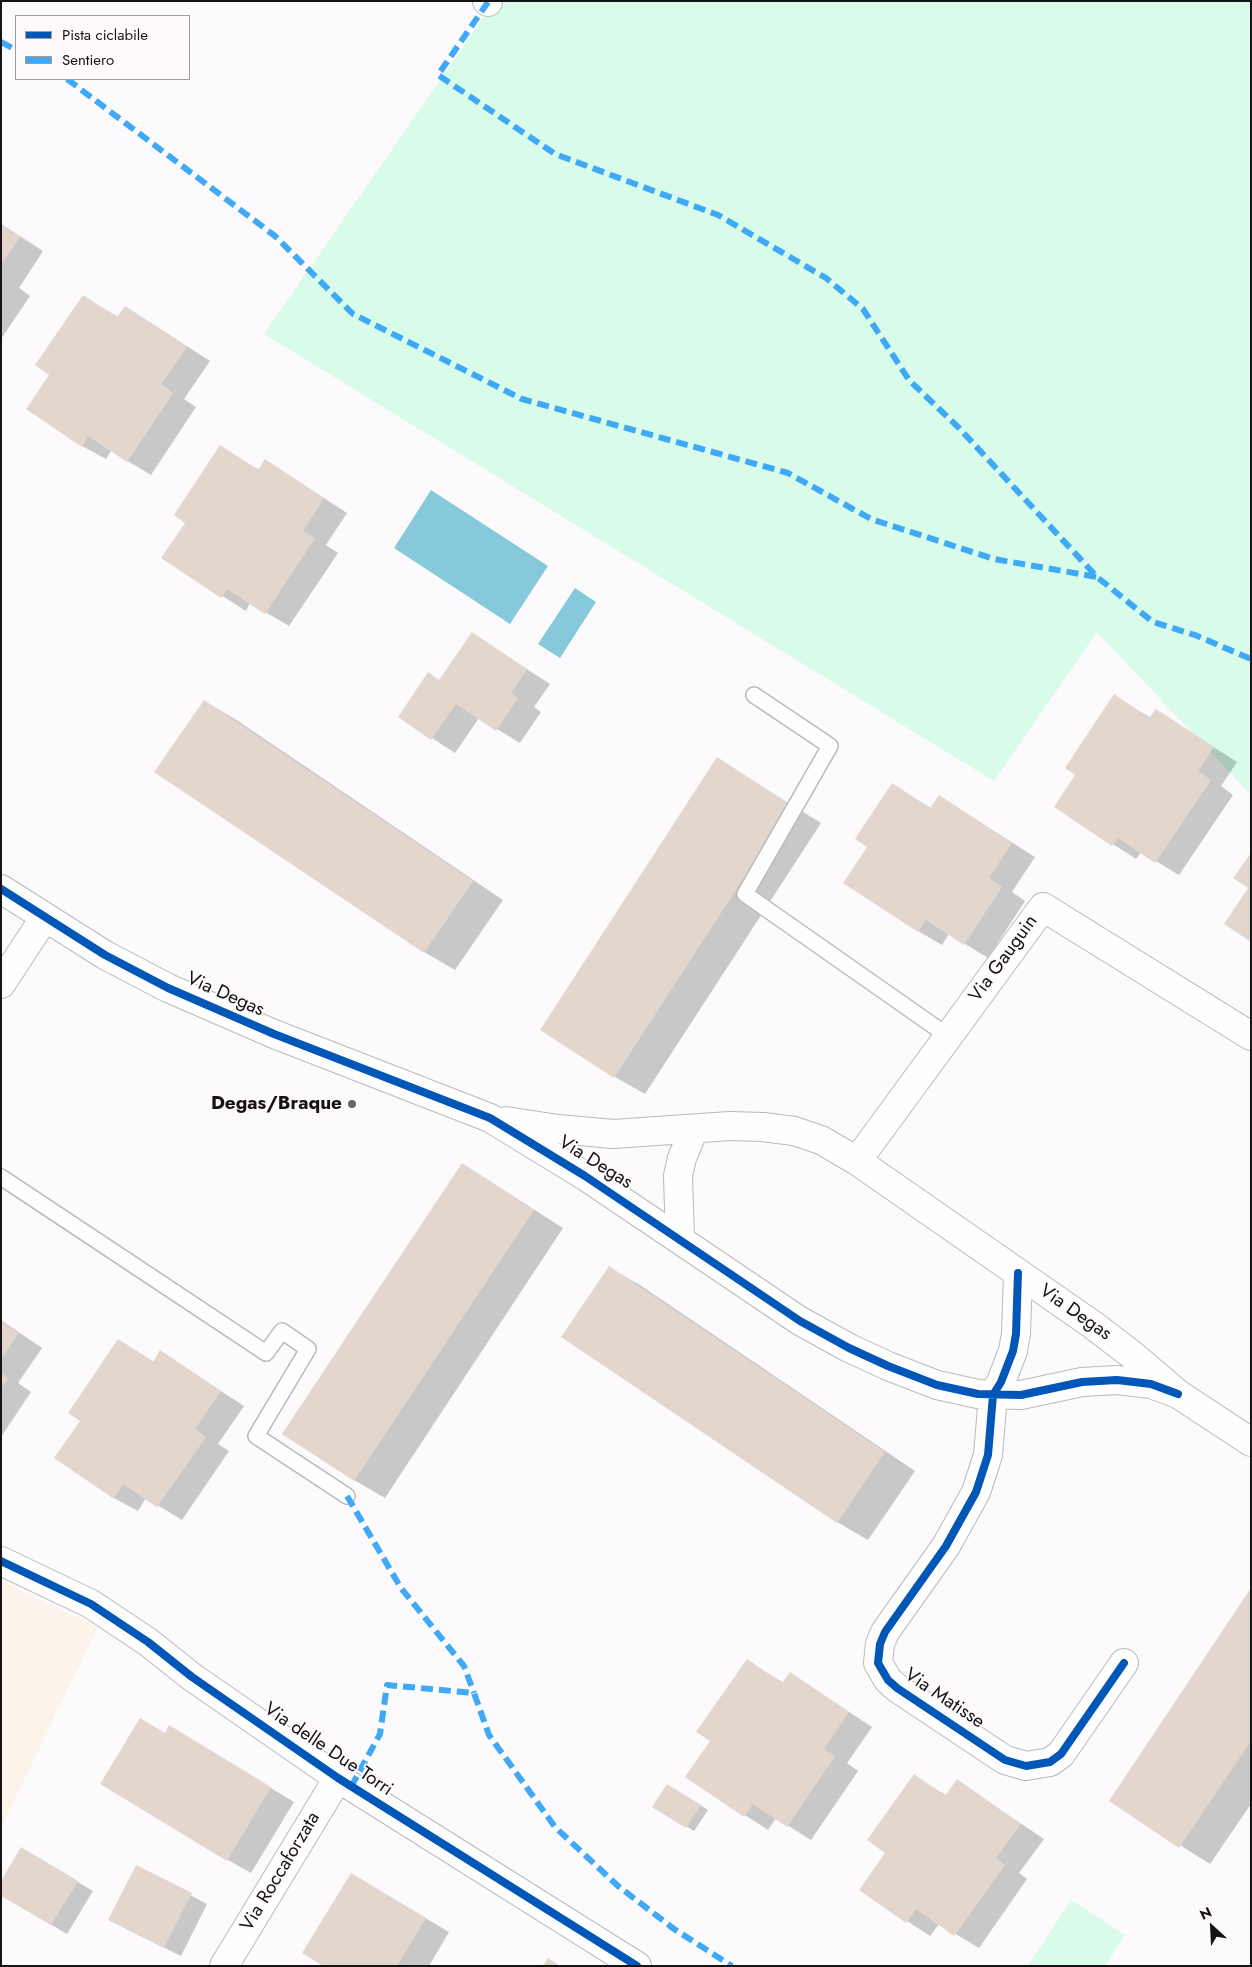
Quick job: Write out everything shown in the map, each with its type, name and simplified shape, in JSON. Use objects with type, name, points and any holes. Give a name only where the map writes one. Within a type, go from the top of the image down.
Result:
[{"type":"street","name":"Via Degas","points":[[1,889],[136,972],[203,1004],[310,1049],[490,1118],[585,1176],[800,1321],[849,1348],[937,1385],[993,1395],[1021,1395],[1082,1382],[1108,1380],[1151,1384],[1178,1394]]},
{"type":"street","name":"Via Gauguin","points":[[857,1161],[1043,907],[1251,1036]]},
{"type":"street","points":[[1,984],[44,917]]},
{"type":"street","name":"Via Degas","points":[[490,1118],[558,1129],[613,1134],[747,1126],[786,1130],[821,1140],[857,1161],[1018,1273],[1109,1337],[1178,1394],[1251,1442]]},
{"type":"street","points":[[680,1240],[678,1176],[682,1158],[694,1129]]},
{"type":"street","points":[[993,1395],[1001,1382],[1013,1351],[1016,1334],[1018,1273]]},
{"type":"street","name":"Via Matisse","points":[[993,1395],[988,1454],[976,1492],[946,1546],[886,1632],[878,1653],[878,1662],[882,1672],[897,1688],[1005,1760],[1026,1766],[1050,1762],[1061,1754],[1124,1663]]},
{"type":"street","name":"Via delle Due Torri","points":[[1,1562],[91,1604],[148,1642],[192,1678],[338,1778],[637,1966]]},
{"type":"street","name":"Via Roccaforzata","points":[[224,1966],[338,1778]]},
{"type":"lane","points":[[754,695],[830,746],[745,894],[948,1036]]},
{"type":"lane","points":[[1,1178],[266,1353],[282,1330],[308,1350],[256,1436],[347,1496]]},
{"type":"shaded area","points":[[1,1581],[98,1627],[1,1828]]},
{"type":"green space","points":[[495,1],[1251,1],[1251,795],[1097,632],[994,781],[264,334]]},
{"type":"green space","points":[[1071,1900],[1125,1935],[1105,1966],[1028,1966]]},
{"type":"water","points":[[431,490],[548,566],[510,624],[394,548]]},
{"type":"water","points":[[575,588],[596,602],[560,658],[538,644]]},
{"type":"building","points":[[1,225],[20,237],[1,265]]},
{"type":"building","points":[[83,295],[117,317],[125,306],[187,347],[161,384],[173,393],[127,462],[88,436],[82,447],[26,409],[49,375],[35,365]]},
{"type":"building","points":[[220,445],[258,470],[265,459],[324,498],[303,531],[315,538],[265,614],[227,589],[221,598],[161,558],[185,523],[174,515]]},
{"type":"building","points":[[472,632],[527,669],[511,693],[518,698],[496,731],[456,704],[431,740],[398,717],[428,672],[439,680]]},
{"type":"building","points":[[1114,694],[1149,718],[1156,709],[1214,747],[1198,771],[1211,780],[1155,863],[1118,838],[1112,846],[1054,807],[1075,775],[1065,768]]},
{"type":"building","points":[[204,700],[473,881],[424,953],[154,772]]},
{"type":"building","points":[[717,757],[791,805],[614,1078],[540,1030]]},
{"type":"building","points":[[892,783],[930,808],[939,795],[1012,843],[989,878],[1002,887],[964,945],[926,920],[918,932],[843,883],[867,847],[855,839]]},
{"type":"building","points":[[1251,853],[1251,942],[1224,924],[1248,888],[1233,878]]},
{"type":"building","points":[[462,1163],[534,1210],[354,1481],[282,1434]]},
{"type":"building","points":[[609,1266],[885,1452],[837,1523],[561,1337]]},
{"type":"building","points":[[1,1321],[19,1333],[1,1359]]},
{"type":"building","points":[[118,1339],[153,1362],[160,1350],[221,1391],[195,1429],[206,1437],[157,1507],[123,1484],[114,1499],[54,1458],[80,1421],[68,1413]]},
{"type":"building","points":[[1,1373],[8,1378],[1,1388]]},
{"type":"building","points":[[1251,1588],[1251,1741],[1179,1848],[1109,1801]]},
{"type":"building","points":[[747,1659],[782,1683],[790,1672],[849,1712],[824,1749],[835,1756],[787,1827],[753,1804],[744,1817],[685,1777],[710,1741],[696,1732]]},
{"type":"building","points":[[140,1718],[165,1733],[169,1725],[271,1787],[227,1861],[100,1784]]},
{"type":"building","points":[[914,1774],[945,1796],[957,1779],[1021,1824],[996,1858],[1005,1865],[954,1936],[916,1909],[906,1923],[859,1890],[885,1853],[867,1840]]},
{"type":"building","points":[[667,1784],[701,1805],[686,1828],[652,1807]]},
{"type":"building","points":[[21,1847],[78,1881],[51,1925],[1,1896],[1,1881]]},
{"type":"building","points":[[136,1865],[192,1893],[164,1948],[108,1920]]},
{"type":"building","points":[[351,1873],[426,1918],[397,1966],[323,1966],[302,1953]]},
{"type":"building","points":[[548,1958],[560,1966],[543,1966]]},
{"type":"marked path","points":[[488,2],[438,75],[555,154],[718,215],[826,278],[863,309],[909,380],[959,428],[1097,577],[1153,622],[1195,635],[1251,659]]},
{"type":"marked path","points":[[1,42],[15,49]]},
{"type":"marked path","points":[[68,80],[275,236],[353,314],[522,399],[788,473],[871,519],[994,559],[1097,577]]},
{"type":"marked path","points":[[347,1496],[401,1588],[464,1666],[474,1693]]},
{"type":"marked path","points":[[351,1787],[380,1734],[387,1685],[474,1693],[489,1735],[555,1827],[618,1886],[674,1929],[732,1966]]},
{"type":"cycle path","points":[[1,889],[105,955],[168,988],[274,1034],[490,1118],[585,1176],[800,1321],[849,1348],[888,1366],[937,1385],[978,1394],[1021,1395],[1082,1382],[1117,1380],[1151,1384],[1178,1394]]},
{"type":"cycle path","points":[[1018,1273],[1016,1334],[1013,1351],[1001,1382],[993,1395],[988,1455],[976,1492],[946,1546],[885,1632],[880,1644],[878,1663],[888,1680],[897,1688],[1005,1760],[1026,1766],[1050,1762],[1061,1754],[1124,1663]]},
{"type":"cycle path","points":[[1,1561],[91,1604],[148,1642],[192,1677],[338,1778],[637,1966]]},
{"type":"place","name":"Degas/Braque","points":[[352,1104]]}]
